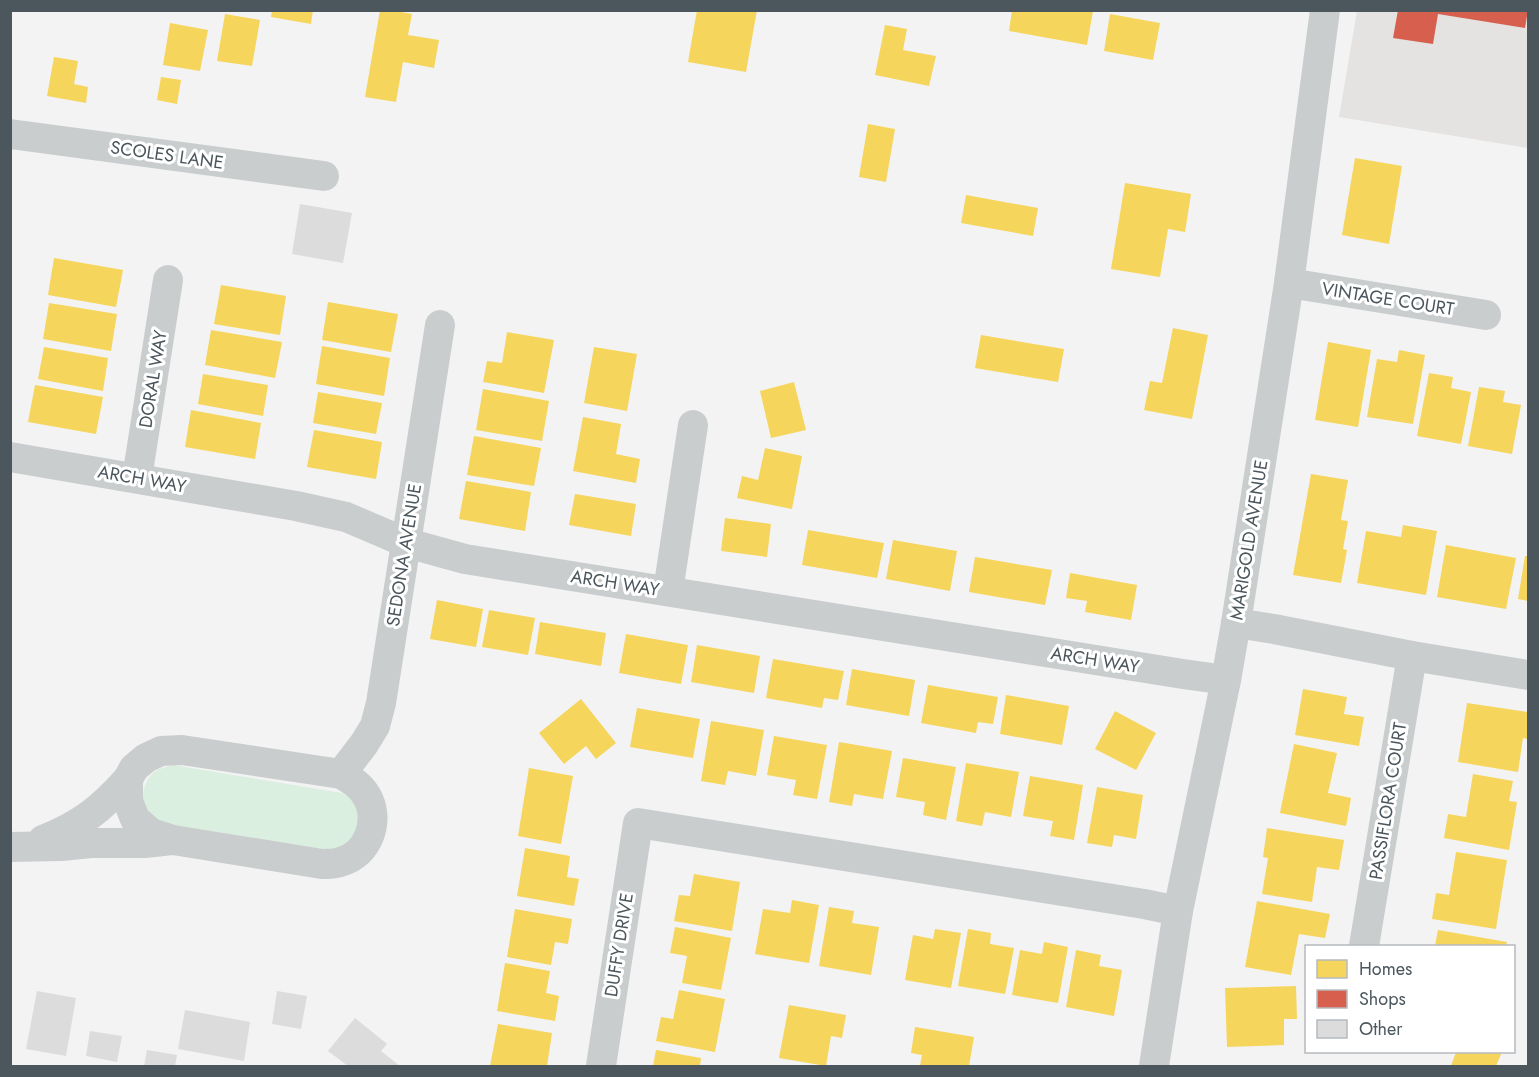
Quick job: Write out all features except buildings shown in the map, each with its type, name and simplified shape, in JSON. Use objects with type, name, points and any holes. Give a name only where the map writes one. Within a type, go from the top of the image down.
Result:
[{"type":"street","name":"MARIGOLD AVENUE","points":[[1154,1066],[1178,911],[1236,623],[1289,283],[1325,10]]},
{"type":"street","name":"SCOLES LANE","points":[[10,134],[324,176]]},
{"type":"street","name":"DORAL WAY","points":[[137,478],[168,280]]},
{"type":"street","name":"VINTAGE COURT","points":[[1289,283],[1486,315]]},
{"type":"street","name":"SEDONA AVENUE","points":[[341,774],[375,726],[381,703],[441,325]]},
{"type":"street","points":[[668,591],[693,424]]},
{"type":"street","name":"ARCH WAY","points":[[10,457],[297,506],[346,517],[407,543],[465,559],[1226,680]]},
{"type":"street","points":[[1236,623],[1528,675]]},
{"type":"street","name":"PASSIFLORA COURT","points":[[1364,945],[1412,656]]},
{"type":"street","points":[[16,848],[56,835],[77,825],[99,809],[128,779],[134,768],[146,758],[161,751],[182,750],[341,774],[359,785],[367,797],[373,813],[373,827],[366,843],[356,854],[341,862],[322,864],[173,840],[151,833],[135,819],[128,801],[128,779]]},
{"type":"street","name":"DUFFY DRIVE","points":[[601,1066],[638,823],[1178,911]]},
{"type":"street","points":[[16,848],[173,840]]},
{"type":"shaded area","points":[[1357,11],[1528,11],[1528,148],[1339,117]]},
{"type":"green space","points":[[173,765],[342,793],[353,801],[358,809],[361,833],[339,852],[160,823],[146,809],[143,799],[144,789],[154,772]]}]
